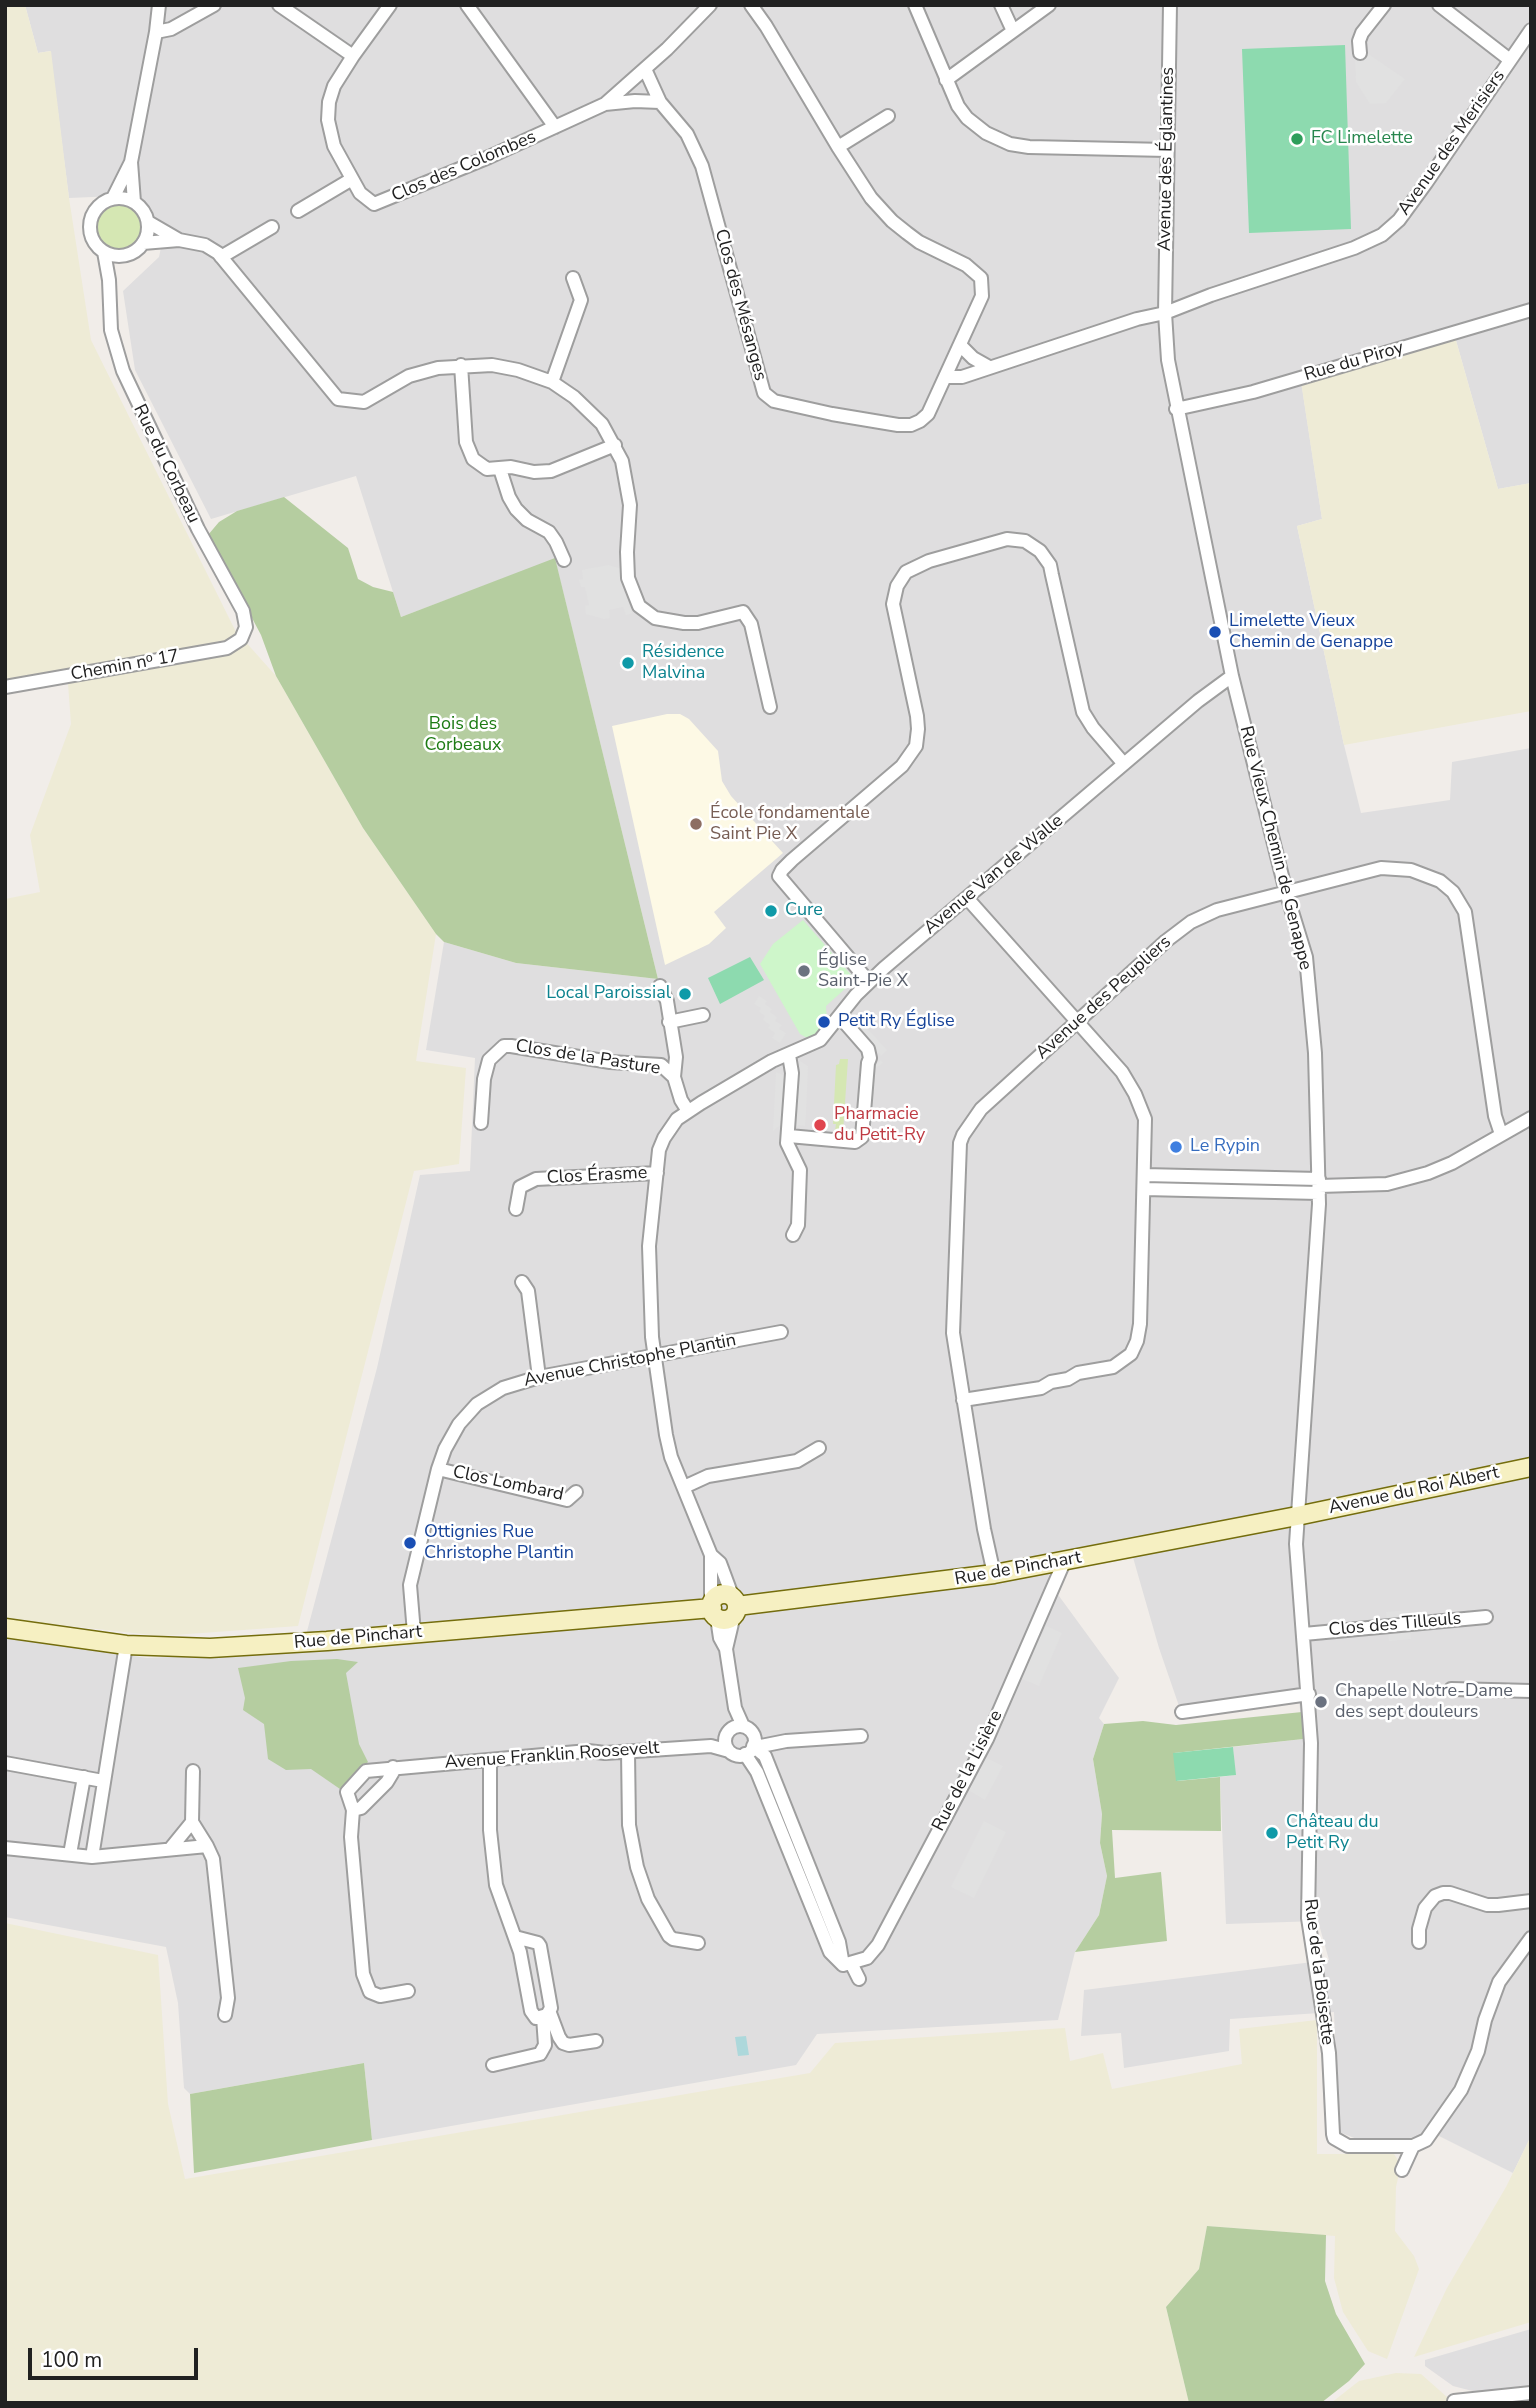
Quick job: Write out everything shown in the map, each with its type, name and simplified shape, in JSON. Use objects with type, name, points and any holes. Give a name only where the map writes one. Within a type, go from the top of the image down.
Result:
[{"type":"main road","name":"Avenue du Roi Albert","points":[[1297,1516],[1531,1467]]},
{"type":"main road","name":"Rue de Pinchart","points":[[5,1628],[126,1645],[254,1647],[724,1608],[994,1574],[1297,1516]]},
{"type":"street","name":"Rue du Corbeau","points":[[134,202],[131,162],[159,5]]},
{"type":"street","points":[[156,32],[171,29],[214,5]]},
{"type":"street","points":[[279,5],[353,56]]},
{"type":"street","name":"Clos des Colombes","points":[[390,5],[334,86],[329,102],[328,120],[334,146],[365,198],[374,204],[604,104]]},
{"type":"street","name":"Clos des Colombes","points":[[467,5],[555,127]]},
{"type":"street","points":[[604,104],[645,69],[710,5]]},
{"type":"street","name":"Clos des Mésanges","points":[[645,69],[660,102],[687,134],[702,166],[758,376],[767,397],[783,404],[892,424],[911,425],[920,421],[928,414],[982,296],[981,278],[966,265],[919,242],[892,221],[872,198],[751,5]]},
{"type":"street","points":[[915,5],[958,106],[967,118],[986,133],[1010,144],[1030,147],[1167,150]]},
{"type":"street","points":[[1001,5],[1013,31]]},
{"type":"street","points":[[946,80],[1049,5]]},
{"type":"street","name":"Avenue des Églantines","points":[[1164,313],[1170,5]]},
{"type":"street","points":[[1360,53],[1359,41],[1362,33],[1384,5]]},
{"type":"street","points":[[1439,5],[1510,60]]},
{"type":"street","name":"Avenue des Merisiers","points":[[1164,313],[1382,235],[1399,220],[1426,183],[1531,30]]},
{"type":"street","points":[[604,104],[660,102]]},
{"type":"street","points":[[838,147],[888,116]]},
{"type":"street","name":"Rue du Corbeau","points":[[131,162],[113,198],[102,203],[94,211],[90,221],[90,232],[94,243],[104,252],[110,280],[111,330],[122,371],[198,529],[243,611],[247,621],[241,639]]},
{"type":"street","points":[[298,211],[352,179]]},
{"type":"street","points":[[104,252],[122,256],[137,250],[148,233],[148,222],[143,211],[134,202],[113,198]]},
{"type":"street","points":[[148,222],[179,240]]},
{"type":"street","points":[[221,257],[272,227]]},
{"type":"street","points":[[143,243],[179,240],[205,245],[221,257],[338,399],[365,402],[409,376],[461,365],[492,365],[518,370],[552,382],[591,411],[615,444],[625,469],[630,505],[628,578],[639,606],[651,616],[669,621],[698,623],[743,612],[751,624],[770,707]]},
{"type":"street","name":"Rue du Corbeau","points":[[110,280],[122,256]]},
{"type":"street","points":[[552,382],[581,300],[573,278]]},
{"type":"street","name":"Rue du Piroy","points":[[1176,409],[1253,392],[1531,310]]},
{"type":"street","points":[[946,377],[962,377],[1137,319],[1164,313]]},
{"type":"street","name":"Rue Vieux Chemin de Genappe","points":[[1164,313],[1176,409],[1232,676],[1286,892],[1306,957],[1315,1053],[1319,1186],[1297,1516]]},
{"type":"street","points":[[960,345],[973,358],[989,368]]},
{"type":"street","points":[[461,365],[467,448],[473,459],[487,470],[511,467],[534,472],[551,471],[615,444]]},
{"type":"street","points":[[500,469],[516,509],[527,520],[549,532],[564,560]]},
{"type":"street","points":[[869,982],[779,876],[792,860],[902,766],[916,746],[917,716],[893,604],[899,581],[918,564],[993,541],[1025,541],[1034,546],[1045,558],[1052,575],[1083,712],[1093,728],[1125,764]]},
{"type":"street","name":"Chemin nᵒ 17","points":[[5,687],[221,650],[241,639]]},
{"type":"street","name":"Avenue Van de Walle","points":[[724,1608],[711,1594],[711,1555],[671,1457],[652,1337],[648,1255],[659,1150],[664,1138],[677,1119],[688,1111],[763,1065],[820,1041],[869,982],[1198,701],[1232,676]]},
{"type":"street","name":"Avenue des Peupliers","points":[[994,1574],[984,1529],[953,1325],[960,1143],[981,1109],[1166,941],[1191,922],[1227,906],[1390,867],[1421,872],[1440,881],[1453,892],[1465,912],[1495,1116],[1501,1134]]},
{"type":"street","points":[[963,1400],[1041,1388],[1078,1373],[1113,1367],[1131,1354],[1140,1324],[1145,1119],[1122,1072],[967,898]]},
{"type":"street","points":[[660,986],[667,1001],[677,1057],[674,1077]]},
{"type":"street","points":[[669,1022],[703,1015]]},
{"type":"street","points":[[789,1136],[855,1142],[862,1136],[870,1058],[868,1049],[840,1017]]},
{"type":"street","name":"Clos de la Pasture","points":[[481,1123],[486,1069],[489,1060],[504,1046],[610,1062],[660,1065],[667,1068],[674,1077],[681,1100],[688,1111]]},
{"type":"street","points":[[789,1055],[792,1073],[788,1145],[800,1170],[798,1225],[793,1235]]},
{"type":"street","points":[[1143,1189],[1233,1190],[1376,1185],[1439,1170],[1531,1118]]},
{"type":"street","name":"Clos Érasme","points":[[516,1209],[520,1187],[536,1179],[657,1172]]},
{"type":"street","points":[[1144,1175],[1234,1176],[1319,1186]]},
{"type":"street","points":[[1233,1190],[1234,1176]]},
{"type":"street","points":[[522,1282],[528,1292],[539,1377]]},
{"type":"street","name":"Avenue Christophe Plantin","points":[[414,1633],[410,1585],[438,1469],[449,1441],[472,1408],[503,1388],[539,1377],[781,1332]]},
{"type":"street","points":[[684,1487],[708,1476],[797,1461],[819,1448]]},
{"type":"street","name":"Clos Lombard","points":[[438,1469],[567,1500],[576,1492]]},
{"type":"street","name":"Rue de la Boisette","points":[[1297,1516],[1296,1544],[1309,1694],[1311,1762],[1308,1918],[1329,2053],[1334,2138],[1348,2146],[1413,2147]]},
{"type":"street","name":"Avenue Van de Walle","points":[[711,1555],[720,1563],[724,1608]]},
{"type":"street","name":"Rue de la Lisière","points":[[847,1964],[872,1955],[884,1934],[987,1739],[1064,1562]]},
{"type":"street","points":[[724,1608],[720,1638],[726,1648],[734,1708],[731,1719],[736,1755],[752,1745],[861,1736]]},
{"type":"street","name":"Clos des Tilleuls","points":[[1304,1634],[1486,1617]]},
{"type":"street","points":[[92,1857],[126,1645]]},
{"type":"street","points":[[1451,1689],[1531,1691]]},
{"type":"street","points":[[1182,1712],[1309,1694]]},
{"type":"street","points":[[732,1736],[750,1729],[757,1772],[830,1952],[847,1964],[859,1979]]},
{"type":"street","name":"Avenue Franklin Roosevelt","points":[[353,1810],[347,1792],[370,1769],[490,1761],[522,1755],[712,1746],[732,1736]]},
{"type":"street","points":[[765,1756],[776,1742]]},
{"type":"street","points":[[752,1745],[765,1756],[847,1964]]},
{"type":"street","points":[[628,1752],[629,1825],[637,1867],[648,1899],[669,1936],[698,1943]]},
{"type":"street","points":[[490,1761],[492,1864],[500,1902],[520,1952],[531,2011],[536,2018],[547,2015]]},
{"type":"street","points":[[5,1763],[103,1782]]},
{"type":"street","points":[[393,1767],[390,1778],[369,1800],[353,1810],[351,1837],[363,1974],[370,1992],[380,1996],[408,1991]]},
{"type":"street","points":[[192,1771],[191,1822],[207,1846],[215,1873],[228,1998],[225,2015]]},
{"type":"street","points":[[70,1854],[84,1777]]},
{"type":"street","points":[[170,1849],[191,1822]]},
{"type":"street","points":[[5,1848],[92,1857],[207,1846]]},
{"type":"street","points":[[1419,1942],[1424,1908],[1435,1896],[1443,1893],[1487,1905],[1531,1901]]},
{"type":"street","points":[[493,2065],[540,2054],[545,2045],[547,2015],[540,1946],[538,1943],[515,1937]]},
{"type":"street","points":[[1402,2170],[1413,2147],[1426,2140],[1461,2090],[1478,2051],[1485,2020],[1499,1982],[1531,1938]]},
{"type":"street","points":[[547,2015],[563,2043],[569,2045],[596,2041]]},
{"type":"street","points":[[1454,2401],[1528,2395]]},
{"type":"shaded area","points":[[5,5],[25,5],[38,53],[51,51],[69,198],[91,340],[235,630],[276,676],[363,828],[436,934],[416,1061],[466,1068],[459,1164],[414,1171],[298,1626],[161,1636],[5,1619],[5,899],[40,892],[30,835],[71,724],[67,670],[5,679]]},
{"type":"shaded area","points":[[25,5],[1531,5],[1531,483],[1498,489],[1455,337],[1300,374],[1322,519],[1297,526],[1361,813],[1450,800],[1452,762],[1531,748],[1531,2095],[1529,2140],[1513,2173],[1439,2136],[1362,2141],[1339,2132],[1334,2012],[1230,2019],[1229,2051],[1124,2068],[1121,2033],[1081,2036],[1084,1990],[1329,1960],[1318,1921],[1226,1924],[1220,1777],[1235,1775],[1233,1747],[1303,1739],[1298,1690],[1179,1706],[1132,1554],[1050,1568],[1048,1581],[1119,1678],[1099,1718],[1104,1724],[1093,1759],[1102,1814],[1100,1843],[1107,1876],[1099,1915],[1075,1952],[1058,2020],[817,2034],[796,2065],[372,2140],[364,2063],[190,2094],[184,2088],[178,2003],[166,1947],[5,1917],[5,1637],[147,1658],[302,1650],[377,1368],[420,1175],[470,1171],[475,1058],[426,1050],[444,942],[516,963],[658,979],[555,559],[401,617],[356,476],[211,519],[135,370],[123,291],[159,257],[165,228],[155,220],[139,195],[69,198],[50,51],[38,53]]},
{"type":"shaded area","points":[[1355,53],[1367,53],[1405,79],[1386,103],[1370,104],[1356,82]]},
{"type":"shaded area","points":[[1455,337],[1498,489],[1531,483],[1531,711],[1344,745],[1297,526],[1322,519],[1301,382]]},
{"type":"shaded area","points":[[608,565],[622,569],[623,587],[632,613],[626,615],[623,607],[609,610],[610,618],[604,619],[586,614],[585,606],[589,605],[585,587],[581,587],[579,580],[583,579],[582,570]]},
{"type":"shaded area","name":"École fondamentale Saint Pie X","points":[[667,714],[680,714],[689,719],[718,751],[722,781],[731,796],[783,853],[714,912],[726,928],[709,944],[665,965],[612,726]]},
{"type":"shaded area","points":[[759,996],[767,1001],[765,1004],[772,1009],[770,1012],[777,1017],[775,1021],[782,1025],[779,1029],[786,1033],[780,1043],[772,1038],[775,1033],[763,1020],[765,1016],[759,1012],[761,1008],[754,1004]]},
{"type":"shaded area","points":[[858,1018],[887,1050],[881,1056],[852,1023]]},
{"type":"shaded area","points":[[881,1060],[883,1063],[876,1068],[871,1131],[868,1131],[872,1067]]},
{"type":"shaded area","points":[[800,1061],[808,1066],[806,1113],[805,1126],[796,1127]]},
{"type":"shaded area","points":[[776,1072],[785,1076],[783,1123],[773,1131]]},
{"type":"shaded area","points":[[1409,1610],[1410,1620],[1387,1622],[1386,1612]]},
{"type":"shaded area","points":[[1046,1626],[1062,1633],[1039,1686],[1020,1678],[1038,1637],[1041,1637]]},
{"type":"shaded area","points":[[1410,1629],[1411,1639],[1389,1641],[1388,1631]]},
{"type":"shaded area","points":[[985,1757],[1003,1766],[985,1800],[968,1790]]},
{"type":"shaded area","points":[[984,1821],[1006,1832],[974,1898],[951,1887]]},
{"type":"shaded area","points":[[5,1923],[158,1955],[168,2104],[185,2179],[810,2073],[835,2043],[1065,2028],[1070,2061],[1103,2053],[1112,2089],[1242,2064],[1239,2029],[1317,2020],[1317,2154],[1394,2154],[1401,2165],[1396,2187],[1395,2231],[1414,2256],[1419,2269],[1387,2359],[1368,2351],[1343,2312],[1334,2278],[1335,2236],[1207,2226],[1199,2269],[1166,2307],[1189,2403],[5,2403]]},
{"type":"shaded area","points":[[1531,2095],[1531,2322],[1414,2357],[1447,2288],[1506,2187],[1529,2140]]},
{"type":"shaded area","points":[[1531,2329],[1531,2403],[1486,2403],[1484,2394],[1453,2386],[1425,2366],[1425,2360]]},
{"type":"shaded area","points":[[1396,2373],[1421,2374],[1447,2397],[1448,2403],[1331,2403],[1359,2381]]},
{"type":"green space","name":"FC Limelette","points":[[1345,45],[1351,229],[1249,233],[1242,49]]},
{"type":"green space","points":[[119,204],[135,211],[142,227],[135,243],[119,250],[103,243],[96,227],[103,211]]},
{"type":"green space","name":"Bois des Corbeaux","points":[[284,497],[348,548],[358,579],[373,587],[393,592],[401,617],[555,558],[658,979],[516,963],[444,942],[436,934],[363,828],[276,676],[261,635],[208,535],[219,522],[237,511]]},
{"type":"green space","points":[[803,920],[852,976],[847,987],[826,1006],[827,1023],[809,1039],[800,1034],[760,964],[773,944]]},
{"type":"green space","points":[[750,957],[764,980],[720,1004],[708,978]]},
{"type":"green space","points":[[840,1059],[848,1059],[843,1132],[835,1131],[836,1124],[833,1124],[836,1065]]},
{"type":"green space","points":[[337,1659],[358,1662],[346,1673],[359,1744],[368,1762],[340,1789],[311,1769],[286,1770],[268,1759],[264,1724],[243,1710],[245,1698],[238,1668],[291,1661]]},
{"type":"green space","points":[[1302,1712],[1303,1739],[1174,1753],[1177,1781],[1220,1777],[1221,1831],[1112,1830],[1115,1878],[1161,1872],[1167,1941],[1075,1952],[1099,1915],[1107,1876],[1100,1843],[1102,1814],[1093,1759],[1104,1724],[1143,1721],[1176,1725]]},
{"type":"green space","points":[[1233,1747],[1236,1775],[1176,1781],[1173,1753]]},
{"type":"green space","points":[[364,2063],[372,2140],[194,2173],[190,2094]]},
{"type":"green space","points":[[1207,2226],[1326,2235],[1325,2281],[1336,2314],[1365,2364],[1349,2381],[1321,2403],[1189,2403],[1166,2307],[1199,2269]]},
{"type":"water","points":[[746,2036],[749,2055],[738,2056],[735,2037]]},
{"type":"place","name":"FC Limelette","points":[[1297,139]]},
{"type":"place","name":"Limelette Vieux Chemin de Genappe","points":[[1215,632]]},
{"type":"place","name":"Résidence Malvina","points":[[628,663]]},
{"type":"place","name":"École fondamentale Saint Pie X","points":[[696,824]]},
{"type":"place","name":"Cure","points":[[771,911]]},
{"type":"place","name":"Église Saint-Pie X","points":[[804,971]]},
{"type":"place","name":"Local Paroissial","points":[[685,994]]},
{"type":"place","name":"Petit Ry Église","points":[[824,1022]]},
{"type":"place","name":"Pharmacie du Petit-Ry","points":[[820,1125]]},
{"type":"place","name":"Le Rypin","points":[[1176,1147]]},
{"type":"place","name":"Ottignies Rue Christophe Plantin","points":[[410,1543]]},
{"type":"place","name":"Chapelle Notre-Dame des sept douleurs","points":[[1321,1702]]},
{"type":"place","name":"Château du Petit Ry","points":[[1272,1833]]}]
